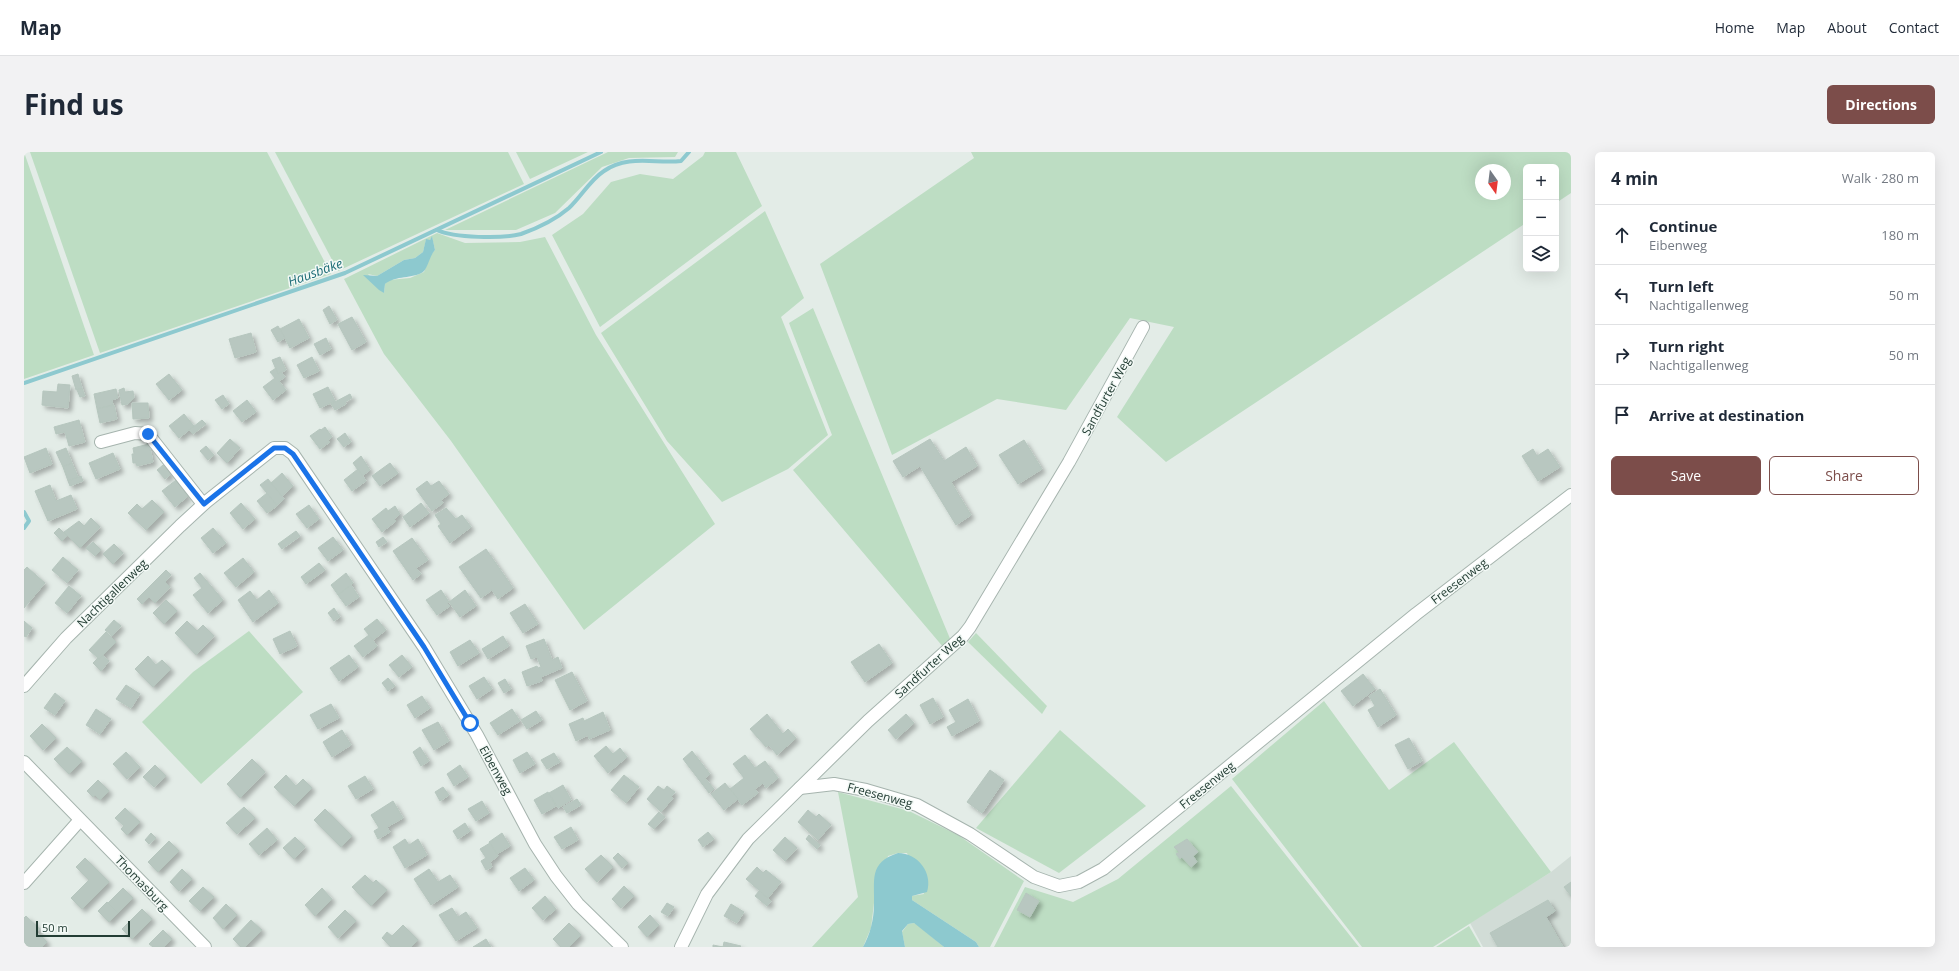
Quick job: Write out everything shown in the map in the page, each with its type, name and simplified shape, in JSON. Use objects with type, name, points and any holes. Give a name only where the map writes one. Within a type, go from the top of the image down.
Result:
[{"type":"street","name":"Sandfurter Weg","points":[[681,947],[707,894],[748,839],[868,721],[967,631],[1069,462],[1143,327]]},
{"type":"street","points":[[101,442],[135,433],[148,434],[204,504]]},
{"type":"street","name":"Eibenweg","points":[[262,456],[274,448],[285,448],[293,454],[334,512],[446,681],[535,844],[556,876],[578,904],[622,947]]},
{"type":"street","name":"Nachtigallenweg","points":[[24,686],[66,638],[204,504],[262,456]]},
{"type":"street","name":"Freesenweg","points":[[800,788],[834,784],[866,790],[918,805],[970,834],[1034,877],[1059,886],[1079,882],[1103,869],[1416,614],[1571,495]]},
{"type":"street","points":[[24,762],[80,820],[24,883]]},
{"type":"street","name":"Thomasburg","points":[[80,820],[204,947]]},
{"type":"shaded area","points":[[1571,856],[1571,947],[1483,947],[1470,923],[1551,872]]},
{"type":"green space","points":[[24,152],[94,355],[24,379]]},
{"type":"green space","points":[[30,152],[267,152],[331,274],[100,353]]},
{"type":"green space","points":[[275,152],[508,152],[524,184],[338,271]]},
{"type":"green space","points":[[516,152],[588,152],[530,179]]},
{"type":"green space","points":[[608,152],[678,152],[675,157],[629,158],[602,167],[555,213],[516,230],[445,230]]},
{"type":"green space","points":[[705,152],[736,152],[762,206],[600,327],[552,235],[583,214],[611,182],[640,174],[673,179],[703,156]]},
{"type":"green space","points":[[971,152],[1571,152],[1571,193],[1559,201],[1559,164],[1523,164],[1523,225],[1166,462],[1117,417],[1174,327],[1130,318],[1066,410],[997,399],[892,455],[820,264],[974,158]]},
{"type":"green space","points":[[765,211],[804,298],[781,317],[828,435],[788,469],[722,502],[667,441],[601,333]]},
{"type":"green space","points":[[437,233],[465,243],[520,242],[545,237],[596,335],[715,524],[584,630],[451,441],[384,354],[344,279]],"holes":[[[432,237],[435,250],[430,256],[424,272],[410,278],[389,280],[385,284],[384,293],[368,274],[377,276],[404,260],[415,258],[423,252],[426,240],[430,240]]]},
{"type":"green space","points":[[813,308],[951,641],[944,648],[793,470],[832,435],[789,323]]},
{"type":"green space","points":[[249,631],[303,692],[201,784],[142,722],[193,672]]},
{"type":"green space","points":[[976,633],[1047,706],[1042,714],[968,642]]},
{"type":"green space","points":[[1324,701],[1389,790],[1454,742],[1551,872],[1433,947],[1362,947],[1232,779]]},
{"type":"green space","points":[[1060,730],[1146,806],[1059,873],[976,828]]},
{"type":"green space","points":[[1231,786],[1359,947],[994,947],[1025,887],[1073,902],[1118,879]]},
{"type":"green space","points":[[838,792],[909,811],[958,835],[1024,881],[990,947],[979,947],[976,942],[912,900],[911,896],[924,894],[907,853],[898,853],[888,856],[874,903],[871,928],[863,947],[812,947],[858,897]]},
{"type":"green space","points":[[914,923],[944,947],[905,947],[902,932],[908,924]]},
{"type":"green space","points":[[1469,926],[1481,947],[1436,947]]},
{"type":"water","points":[[432,236],[435,250],[423,272],[414,276],[389,281],[385,284],[384,293],[363,275],[377,276],[404,260],[415,258],[423,252],[426,239],[430,240]]},
{"type":"water","points":[[898,853],[912,856],[918,860],[926,871],[928,878],[927,892],[912,896],[912,900],[976,942],[979,947],[944,947],[914,923],[908,924],[902,931],[905,947],[863,947],[870,932],[874,910],[874,880],[877,867],[888,857]]},
{"type":"building","points":[[329,306],[337,320],[330,324],[323,310]]},
{"type":"building","points":[[352,317],[366,342],[352,350],[338,324]]},
{"type":"building","points":[[299,319],[309,338],[290,348],[280,329]]},
{"type":"building","points":[[278,326],[285,338],[278,342],[271,330]]},
{"type":"building","points":[[251,333],[256,352],[235,358],[229,339]]},
{"type":"building","points":[[326,338],[331,349],[320,355],[314,344]]},
{"type":"building","points":[[280,357],[286,370],[278,374],[272,360]]},
{"type":"building","points":[[312,357],[319,371],[304,378],[297,365]]},
{"type":"building","points":[[276,368],[278,374],[281,372],[285,377],[279,381],[286,390],[273,400],[263,387],[275,378],[270,372]]},
{"type":"building","points":[[78,374],[82,388],[76,390],[72,376]]},
{"type":"building","points":[[169,374],[182,390],[169,400],[156,384]]},
{"type":"building","points":[[58,384],[70,385],[68,408],[42,405],[43,391],[57,392]]},
{"type":"building","points":[[328,387],[335,401],[320,408],[313,394]]},
{"type":"building","points":[[82,388],[85,396],[80,397],[77,390]]},
{"type":"building","points":[[124,388],[125,392],[133,391],[134,398],[128,404],[122,405],[119,390]]},
{"type":"building","points":[[116,389],[118,398],[112,400],[113,405],[97,409],[94,394]]},
{"type":"building","points":[[350,394],[352,398],[345,402],[346,404],[335,410],[331,404]]},
{"type":"building","points":[[223,395],[229,404],[222,409],[215,400]]},
{"type":"building","points":[[247,400],[256,412],[242,422],[233,411]]},
{"type":"building","points":[[132,403],[148,403],[149,418],[133,419]]},
{"type":"building","points":[[114,405],[117,419],[100,423],[97,409]]},
{"type":"building","points":[[184,414],[194,426],[179,438],[169,426]]},
{"type":"building","points":[[79,420],[85,442],[69,446],[65,432],[56,434],[54,427]]},
{"type":"building","points":[[202,420],[206,424],[193,434],[189,430]]},
{"type":"building","points":[[325,427],[332,437],[328,440],[330,442],[320,449],[310,436]]},
{"type":"building","points":[[345,433],[351,442],[344,447],[337,439]]},
{"type":"building","points":[[230,439],[240,448],[227,463],[217,453]]},
{"type":"building","points":[[930,439],[944,461],[966,447],[977,466],[951,482],[971,515],[956,525],[920,466],[903,477],[893,461]]},
{"type":"building","points":[[1024,440],[1042,469],[1018,484],[999,455]]},
{"type":"building","points":[[149,444],[153,462],[137,466],[136,463],[133,463],[133,448]]},
{"type":"building","points":[[206,446],[214,455],[208,460],[200,451]]},
{"type":"building","points":[[46,448],[52,464],[30,473],[24,457]]},
{"type":"building","points":[[66,448],[72,463],[63,467],[56,452]]},
{"type":"building","points":[[1533,449],[1537,456],[1548,449],[1560,467],[1538,481],[1522,456]]},
{"type":"building","points":[[113,453],[120,469],[96,479],[89,463]]},
{"type":"building","points":[[361,456],[370,470],[362,476],[353,463]]},
{"type":"building","points":[[72,463],[78,477],[68,481],[63,467]]},
{"type":"building","points":[[390,463],[398,473],[380,486],[372,476]]},
{"type":"building","points":[[163,465],[171,474],[165,479],[157,470]]},
{"type":"building","points":[[358,469],[366,481],[352,491],[344,480]]},
{"type":"building","points":[[282,473],[293,486],[282,496],[271,483]]},
{"type":"building","points":[[81,476],[83,481],[70,486],[68,481]]},
{"type":"building","points":[[268,479],[284,499],[277,505],[260,485]]},
{"type":"building","points":[[176,480],[188,496],[175,507],[162,491]]},
{"type":"building","points":[[427,481],[431,486],[439,481],[449,494],[441,500],[443,503],[432,511],[416,489]]},
{"type":"building","points":[[50,485],[56,501],[71,495],[77,509],[48,521],[35,491]]},
{"type":"building","points":[[267,493],[277,506],[267,513],[257,501]]},
{"type":"building","points":[[152,500],[164,512],[146,530],[128,513],[137,504],[142,509]]},
{"type":"building","points":[[241,503],[255,519],[243,529],[230,513]]},
{"type":"building","points":[[421,503],[429,513],[410,527],[403,517]]},
{"type":"building","points":[[309,505],[319,519],[307,528],[296,514]]},
{"type":"building","points":[[395,506],[400,514],[394,519],[396,521],[382,532],[372,519],[386,508],[388,511]]},
{"type":"building","points":[[446,508],[456,519],[462,515],[471,527],[450,543],[438,526],[441,524],[435,515]]},
{"type":"building","points":[[91,518],[100,527],[80,548],[64,532],[79,521],[84,526]]},
{"type":"building","points":[[59,528],[67,536],[62,541],[54,533]]},
{"type":"building","points":[[213,528],[226,543],[213,553],[201,538]]},
{"type":"building","points":[[296,531],[300,536],[282,549],[278,544]]},
{"type":"building","points":[[333,537],[343,550],[328,561],[318,548]]},
{"type":"building","points":[[383,537],[387,542],[379,547],[376,542]]},
{"type":"building","points":[[412,538],[428,560],[416,568],[421,574],[413,580],[393,551]]},
{"type":"building","points":[[93,542],[101,550],[95,556],[86,548]]},
{"type":"building","points":[[114,544],[123,553],[113,564],[103,554]]},
{"type":"building","points":[[486,549],[513,588],[498,599],[492,590],[481,598],[459,567]]},
{"type":"building","points":[[63,557],[78,570],[67,583],[52,570]]},
{"type":"building","points":[[243,558],[254,572],[236,587],[224,573]]},
{"type":"building","points":[[319,563],[325,570],[306,584],[301,577]]},
{"type":"building","points":[[27,567],[45,583],[24,608],[24,570]]},
{"type":"building","points":[[166,570],[171,575],[165,582],[170,587],[155,603],[149,597],[142,604],[137,599]]},
{"type":"building","points":[[200,573],[223,600],[208,613],[193,595],[202,588],[194,578]]},
{"type":"building","points":[[346,573],[353,583],[338,595],[331,585]]},
{"type":"building","points":[[351,585],[359,597],[346,606],[338,595]]},
{"type":"building","points":[[69,586],[81,596],[67,613],[55,603]]},
{"type":"building","points":[[269,590],[278,603],[253,622],[238,600],[250,591],[257,600]]},
{"type":"building","points":[[441,590],[450,606],[437,615],[426,600]]},
{"type":"building","points":[[465,590],[476,606],[460,617],[449,602]]},
{"type":"building","points":[[166,600],[177,611],[164,624],[153,613]]},
{"type":"building","points":[[525,604],[538,624],[523,633],[510,613]]},
{"type":"building","points":[[334,608],[340,617],[334,621],[328,613]]},
{"type":"building","points":[[377,619],[386,630],[373,640],[364,629]]},
{"type":"building","points":[[114,620],[121,626],[112,636],[105,630]]},
{"type":"building","points":[[24,621],[32,628],[26,637],[24,636]]},
{"type":"building","points":[[187,621],[197,631],[203,625],[214,636],[196,655],[175,633]]},
{"type":"building","points":[[290,631],[297,646],[280,654],[273,639]]},
{"type":"building","points":[[106,632],[116,642],[99,659],[89,650]]},
{"type":"building","points":[[369,635],[377,646],[363,657],[354,646]]},
{"type":"building","points":[[503,636],[509,646],[488,659],[482,649]]},
{"type":"building","points":[[544,639],[552,660],[558,657],[562,668],[541,677],[542,681],[527,686],[522,672],[537,666],[538,668],[541,667],[537,657],[531,659],[526,646]]},
{"type":"building","points":[[470,640],[479,653],[458,666],[450,652]]},
{"type":"building","points":[[879,644],[892,663],[865,682],[851,662]]},
{"type":"building","points":[[349,655],[358,667],[339,681],[330,668]]},
{"type":"building","points":[[402,655],[412,667],[399,677],[389,665]]},
{"type":"building","points":[[103,656],[109,661],[101,671],[93,663],[98,658],[99,659]]},
{"type":"building","points":[[148,656],[156,665],[162,660],[171,669],[153,687],[135,669]]},
{"type":"building","points":[[572,672],[587,701],[570,710],[555,680]]},
{"type":"building","points":[[1363,674],[1375,689],[1353,706],[1341,691]]},
{"type":"building","points":[[484,677],[492,689],[477,699],[469,686]]},
{"type":"building","points":[[388,678],[395,686],[388,691],[382,683]]},
{"type":"building","points":[[505,679],[511,689],[504,693],[498,683]]},
{"type":"building","points":[[126,685],[140,694],[131,708],[116,699]]},
{"type":"building","points":[[1380,689],[1396,715],[1378,727],[1368,710],[1375,706],[1369,696]]},
{"type":"building","points":[[55,693],[65,701],[55,715],[44,708]]},
{"type":"building","points":[[422,696],[430,708],[415,718],[407,705]]},
{"type":"building","points":[[933,698],[943,717],[930,724],[920,705]]},
{"type":"building","points":[[968,699],[979,721],[952,736],[947,727],[956,722],[949,710]]},
{"type":"building","points":[[331,704],[339,718],[318,729],[310,715]]},
{"type":"building","points":[[96,709],[111,719],[100,734],[86,725]]},
{"type":"building","points":[[512,709],[520,721],[498,735],[490,723]]},
{"type":"building","points":[[536,711],[542,720],[527,729],[521,720]]},
{"type":"building","points":[[603,712],[610,730],[589,739],[588,735],[576,741],[569,724],[583,718],[584,721]]},
{"type":"building","points":[[767,714],[783,734],[788,729],[796,738],[777,755],[769,745],[766,747],[750,729]]},
{"type":"building","points":[[906,714],[914,723],[896,739],[888,730]]},
{"type":"building","points":[[438,722],[449,741],[434,750],[422,730]]},
{"type":"building","points":[[42,724],[56,738],[43,750],[30,736]]},
{"type":"building","points":[[342,730],[351,745],[332,757],[323,742]]},
{"type":"building","points":[[1409,738],[1422,761],[1408,769],[1395,745]]},
{"type":"building","points":[[606,746],[613,754],[620,748],[627,757],[608,773],[594,756]]},
{"type":"building","points":[[67,747],[82,761],[69,774],[54,759]]},
{"type":"building","points":[[420,747],[429,761],[421,766],[413,752]]},
{"type":"building","points":[[692,751],[710,774],[705,778],[714,789],[709,793],[683,759]]},
{"type":"building","points":[[126,752],[140,767],[127,779],[113,764]]},
{"type":"building","points":[[527,752],[535,764],[520,773],[513,760]]},
{"type":"building","points":[[554,753],[560,762],[547,769],[541,760]]},
{"type":"building","points":[[745,755],[755,768],[765,761],[778,778],[766,788],[763,783],[755,789],[758,793],[742,805],[730,789],[744,778],[733,764]]},
{"type":"building","points":[[252,759],[265,772],[240,798],[227,784]]},
{"type":"building","points":[[155,765],[166,776],[154,787],[143,777]]},
{"type":"building","points":[[460,765],[468,777],[454,786],[447,774]]},
{"type":"building","points":[[990,770],[1004,780],[982,813],[967,802]]},
{"type":"building","points":[[286,775],[296,786],[303,779],[312,788],[294,806],[274,787]]},
{"type":"building","points":[[624,775],[639,787],[626,803],[611,790]]},
{"type":"building","points":[[365,776],[373,789],[356,799],[348,786]]},
{"type":"building","points":[[98,780],[109,791],[100,800],[95,795],[93,797],[87,791]]},
{"type":"building","points":[[725,783],[738,799],[724,810],[711,794]]},
{"type":"building","points":[[563,785],[571,800],[558,808],[549,793]]},
{"type":"building","points":[[658,786],[664,790],[667,786],[675,792],[671,797],[673,798],[661,812],[647,799]]},
{"type":"building","points":[[443,787],[449,795],[440,801],[435,792]]},
{"type":"building","points":[[548,792],[556,806],[542,814],[534,800]]},
{"type":"building","points":[[577,799],[581,805],[567,813],[563,807]]},
{"type":"building","points":[[393,801],[403,818],[387,827],[390,832],[378,839],[374,831],[379,828],[371,815]]},
{"type":"building","points":[[482,801],[489,813],[476,821],[468,809]]},
{"type":"building","points":[[244,807],[255,818],[237,834],[226,823]]},
{"type":"building","points":[[125,808],[140,822],[127,835],[121,829],[124,826],[115,818]]},
{"type":"building","points":[[325,809],[352,836],[341,847],[314,820]]},
{"type":"building","points":[[808,810],[816,817],[819,814],[831,825],[818,840],[798,822]]},
{"type":"building","points":[[659,812],[665,817],[654,829],[648,824]]},
{"type":"building","points":[[465,823],[470,831],[458,839],[453,831]]},
{"type":"building","points":[[571,827],[578,840],[562,849],[554,837]]},
{"type":"building","points":[[267,828],[277,840],[259,855],[249,844]]},
{"type":"building","points":[[708,832],[714,839],[703,847],[698,840]]},
{"type":"building","points":[[151,833],[156,838],[149,844],[145,840]]},
{"type":"building","points":[[502,833],[510,846],[497,854],[489,842]]},
{"type":"building","points":[[809,835],[820,845],[817,849],[806,839]]},
{"type":"building","points":[[295,837],[305,847],[294,859],[283,848]]},
{"type":"building","points":[[785,837],[797,848],[785,861],[773,850]]},
{"type":"building","points":[[405,839],[409,845],[418,839],[427,855],[405,868],[393,847]]},
{"type":"building","points":[[1187,839],[1198,852],[1193,856],[1197,862],[1191,867],[1182,857],[1180,859],[1176,854],[1179,852],[1174,847]]},
{"type":"building","points":[[169,841],[179,851],[158,872],[148,862]]},
{"type":"building","points":[[490,843],[498,856],[490,862],[492,867],[486,870],[481,861],[486,858],[480,849]]},
{"type":"building","points":[[618,853],[628,863],[622,868],[613,858]]},
{"type":"building","points":[[601,855],[613,867],[597,882],[585,869]]},
{"type":"building","points":[[85,858],[109,882],[82,909],[71,898],[89,880],[76,867]]},
{"type":"building","points":[[757,867],[763,873],[766,870],[781,882],[768,898],[746,879]]},
{"type":"building","points":[[525,868],[534,880],[519,891],[510,878]]},
{"type":"building","points":[[182,869],[192,879],[179,891],[170,882]]},
{"type":"building","points":[[429,869],[438,882],[450,875],[458,887],[431,905],[414,879]]},
{"type":"building","points":[[365,875],[373,883],[376,880],[387,890],[371,906],[352,887]]},
{"type":"building","points":[[1571,882],[1571,896],[1564,887]]},
{"type":"building","points":[[624,886],[634,896],[621,908],[612,899]]},
{"type":"building","points":[[203,887],[214,897],[200,911],[189,901]]},
{"type":"building","points":[[123,888],[133,898],[118,913],[108,903]]},
{"type":"building","points":[[322,888],[332,899],[315,916],[305,905]]},
{"type":"building","points":[[759,891],[771,901],[767,906],[755,896]]},
{"type":"building","points":[[1026,893],[1039,901],[1030,917],[1017,910]]},
{"type":"building","points":[[545,896],[556,909],[543,920],[532,908]]},
{"type":"building","points":[[1548,900],[1555,911],[1546,917],[1563,947],[1498,947],[1490,933]]},
{"type":"building","points":[[107,902],[118,913],[109,922],[98,911]]},
{"type":"building","points":[[667,903],[674,907],[668,916],[661,912]]},
{"type":"building","points":[[226,904],[237,915],[223,929],[213,918]]},
{"type":"building","points":[[731,904],[744,912],[737,923],[724,916]]},
{"type":"building","points":[[452,908],[458,917],[466,912],[477,928],[456,941],[439,915]]},
{"type":"building","points":[[142,909],[152,919],[132,939],[122,929]]},
{"type":"building","points":[[345,910],[356,921],[338,938],[328,927]]},
{"type":"building","points":[[650,915],[659,925],[647,937],[638,927]]},
{"type":"building","points":[[26,916],[40,929],[37,932],[47,942],[42,947],[29,947],[24,942],[24,918]]},
{"type":"building","points":[[251,920],[262,930],[245,947],[241,947],[233,939]]},
{"type":"building","points":[[569,923],[581,935],[569,947],[561,947],[553,939]]},
{"type":"building","points":[[403,925],[418,940],[411,947],[391,947],[382,938],[387,932],[392,936]]},
{"type":"building","points":[[163,930],[172,939],[164,947],[153,947],[149,944]]},
{"type":"building","points":[[486,939],[491,947],[473,947]]},
{"type":"building","points":[[724,942],[741,946],[740,947],[723,947]]},
{"type":"waterway","name":"Hausbäke","points":[[24,383],[345,273],[601,152]]},
{"type":"waterway","points":[[437,230],[455,235],[478,237],[502,237],[521,234],[546,223],[564,212],[573,204],[594,179],[613,166],[632,161],[681,161],[689,152]]},
{"type":"waterway","name":"Hausbäke","points":[[24,512],[29,521],[24,528]]},
{"type":"route","points":[[148,434],[204,504],[262,456],[274,448],[285,448],[293,454],[334,512],[424,647],[446,681],[470,723]]}]
